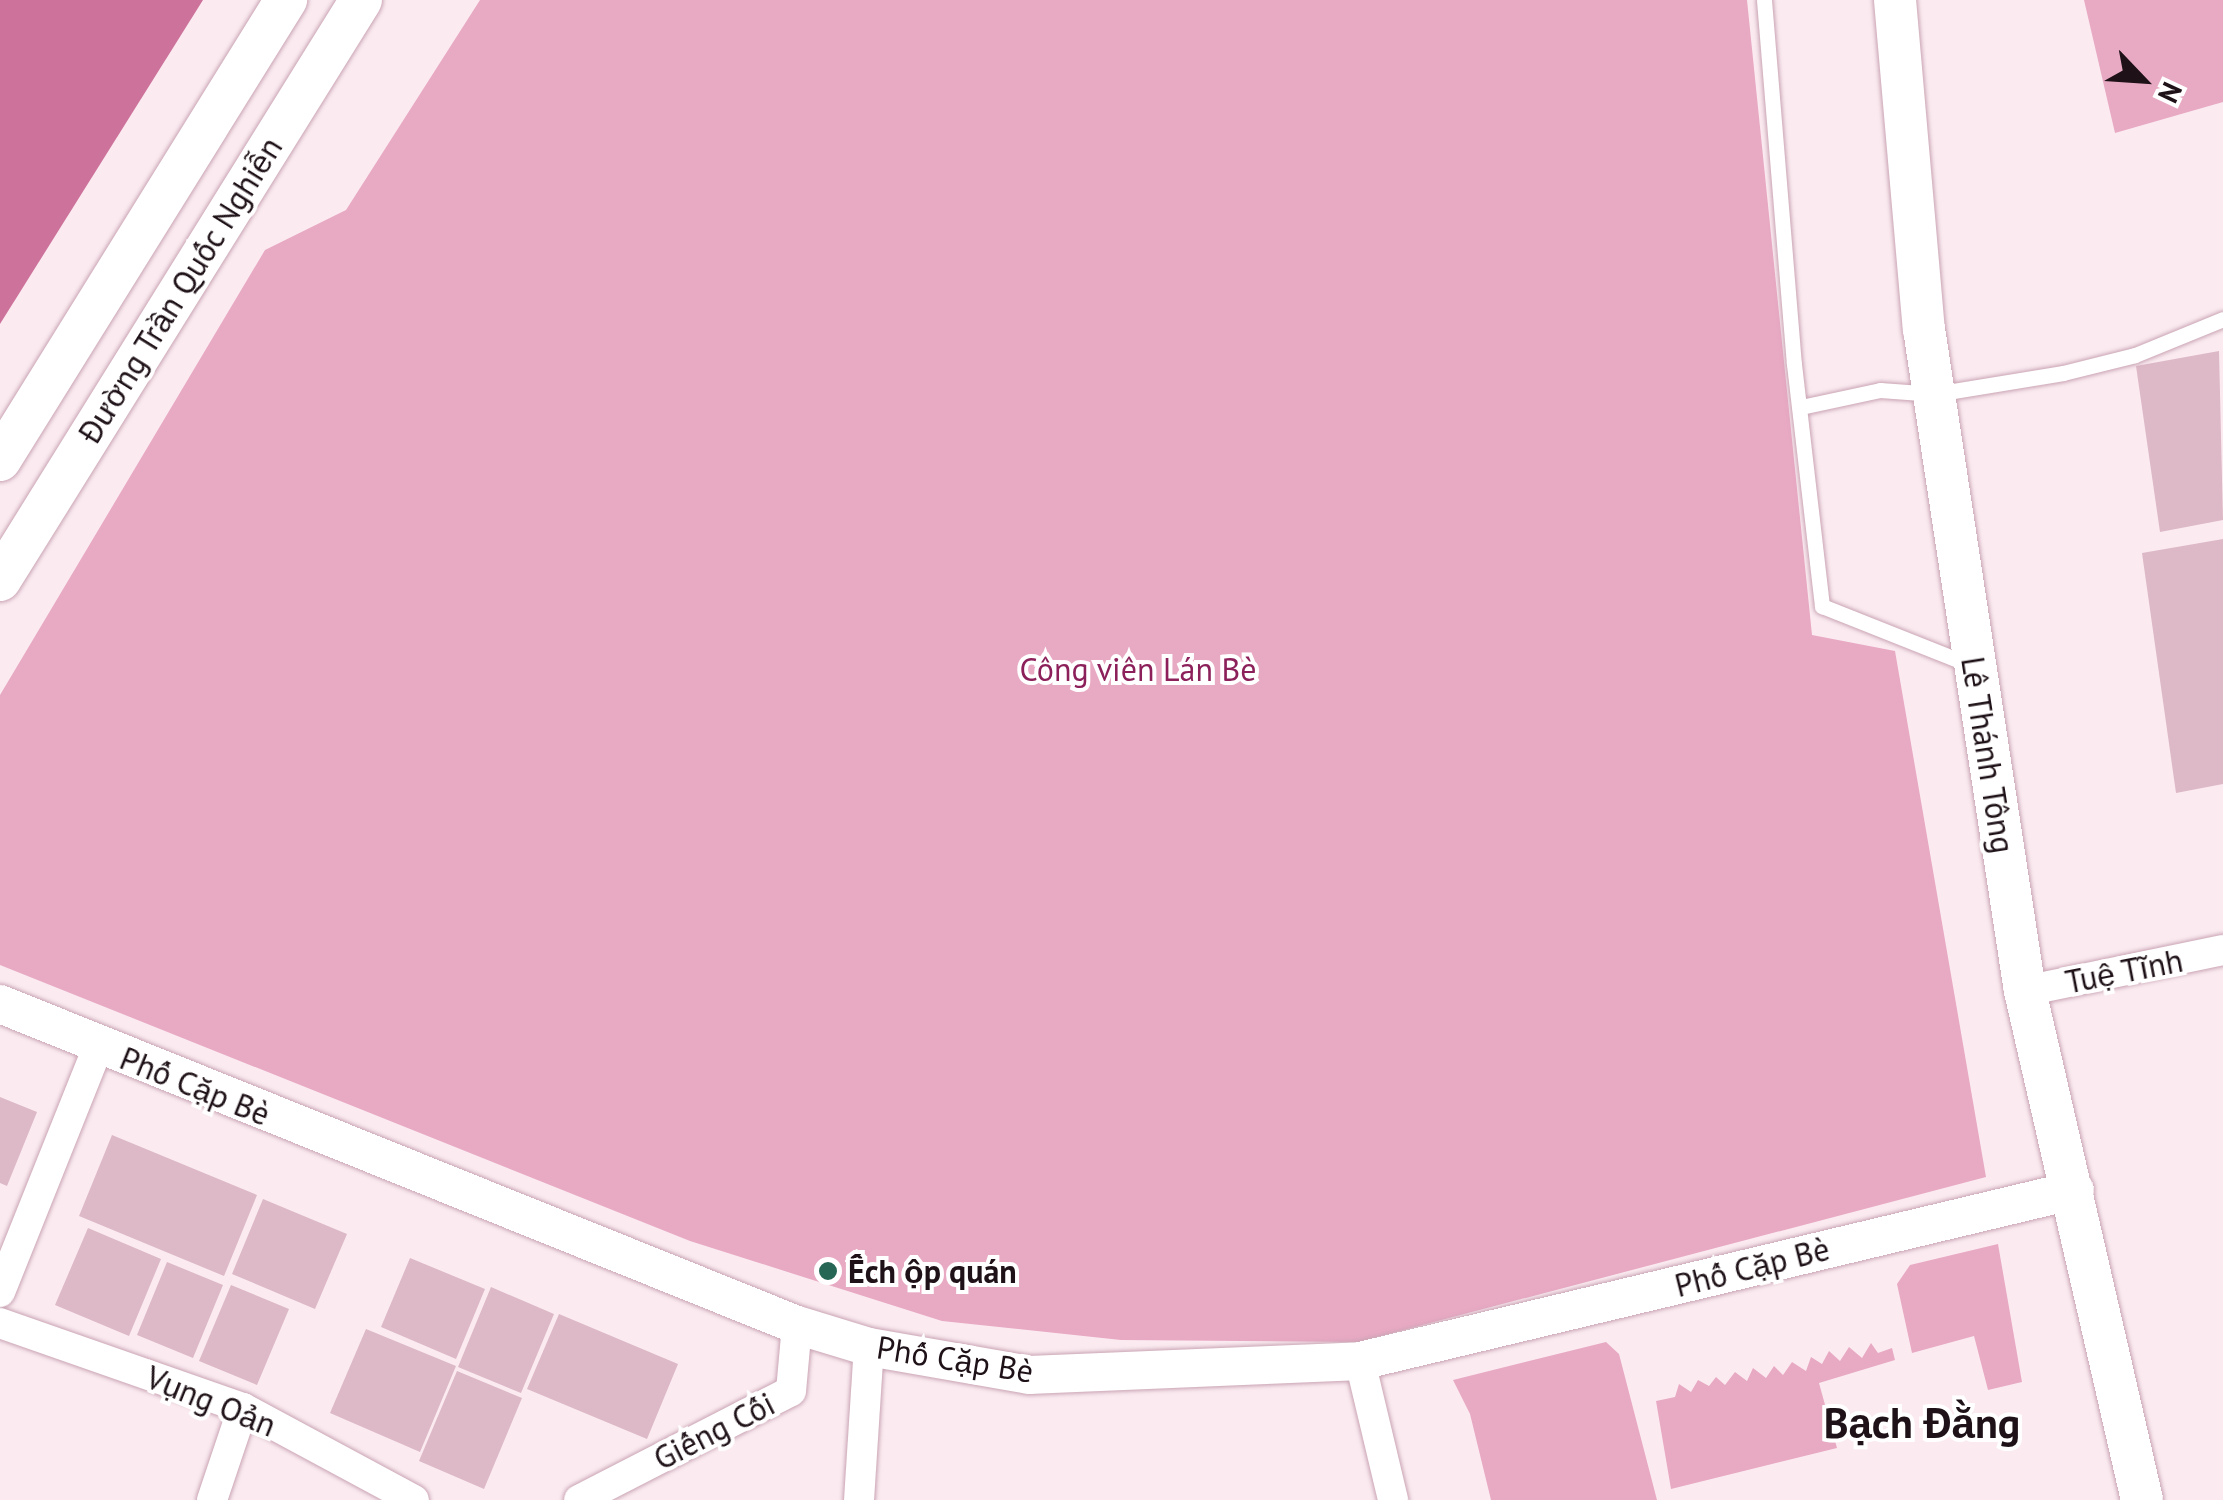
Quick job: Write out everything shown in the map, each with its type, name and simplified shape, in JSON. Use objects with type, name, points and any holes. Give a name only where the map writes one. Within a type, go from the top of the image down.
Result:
[{"type":"main road","name":"Đường Trần Quốc Nghiễn","points":[[0,460],[286,0]]},
{"type":"main road","name":"Đường Trần Quốc Nghiễn","points":[[0,580],[361,0]]},
{"type":"main road","name":"Lê Thánh Tông","points":[[1895,0],[1934,394],[2025,991],[2075,1190],[2142,1500]]},
{"type":"street","name":"Tuệ Tĩnh","points":[[2025,991],[2223,950]]},
{"type":"street","name":"Phố Cặp Bè","points":[[0,1004],[98,1047],[797,1326],[869,1347],[1030,1374],[1360,1362],[2075,1190]]},
{"type":"street","points":[[0,1292],[98,1047]]},
{"type":"street","name":"Vụng Oản","points":[[0,1323],[243,1408],[414,1500]]},
{"type":"street","name":"Giếng Cối","points":[[579,1500],[791,1391],[797,1326]]},
{"type":"street","points":[[860,1500],[869,1347]]},
{"type":"street","points":[[1360,1362],[1392,1500]]},
{"type":"street","points":[[212,1500],[243,1408]]},
{"type":"lane","points":[[1764,0],[1822,606],[1974,667]]},
{"type":"lane","points":[[1802,406],[1880,390],[1934,394],[2136,355],[2223,320]]},
{"type":"green space","name":"Công viên Lán Bè","points":[[480,0],[1747,0],[1812,635],[1895,651],[1986,1177],[1358,1342],[1121,1340],[942,1321],[690,1241],[0,965],[0,695],[265,250],[346,210]]},
{"type":"green space","points":[[2084,0],[2223,0],[2223,102],[2115,133]]},
{"type":"green space","points":[[1998,1244],[2022,1382],[1988,1390],[1974,1336],[1912,1353],[1897,1284],[1910,1265]]},
{"type":"green space","points":[[1606,1342],[1619,1354],[1657,1500],[1491,1500],[1470,1414],[1453,1380]]},
{"type":"green space","points":[[1871,1343],[1878,1353],[1892,1348],[1895,1360],[1819,1383],[1837,1448],[1671,1489],[1656,1401],[1675,1397],[1679,1384],[1691,1392],[1698,1380],[1709,1386],[1716,1377],[1725,1385],[1735,1372],[1747,1381],[1753,1368],[1766,1378],[1774,1366],[1783,1375],[1792,1362],[1806,1371],[1811,1357],[1822,1364],[1829,1351],[1840,1361],[1849,1347],[1862,1358]]},
{"type":"shaded area","points":[[0,0],[203,0],[0,324]]},
{"type":"building","points":[[2219,351],[2223,520],[2160,532],[2136,366]]},
{"type":"building","points":[[2223,539],[2223,784],[2176,793],[2142,553]]},
{"type":"building","points":[[0,1097],[37,1112],[7,1186],[0,1183]]},
{"type":"building","points":[[112,1135],[257,1195],[224,1276],[79,1216]]},
{"type":"building","points":[[263,1199],[347,1234],[315,1309],[232,1274]]},
{"type":"building","points":[[88,1228],[161,1259],[129,1336],[55,1305]]},
{"type":"building","points":[[410,1258],[485,1289],[456,1359],[381,1327]]},
{"type":"building","points":[[167,1262],[223,1285],[193,1358],[137,1335]]},
{"type":"building","points":[[231,1285],[289,1309],[257,1385],[199,1361]]},
{"type":"building","points":[[491,1287],[554,1314],[521,1393],[458,1367]]},
{"type":"building","points":[[559,1314],[678,1364],[647,1439],[527,1389]]},
{"type":"building","points":[[366,1329],[456,1366],[420,1452],[330,1413]]},
{"type":"building","points":[[457,1371],[522,1398],[484,1489],[419,1461]]},
{"type":"place","name":"Ếch ộp quán","points":[[828,1271]]},
{"type":"district","name":"Bạch Đằng","points":[[1922,1423]]}]
